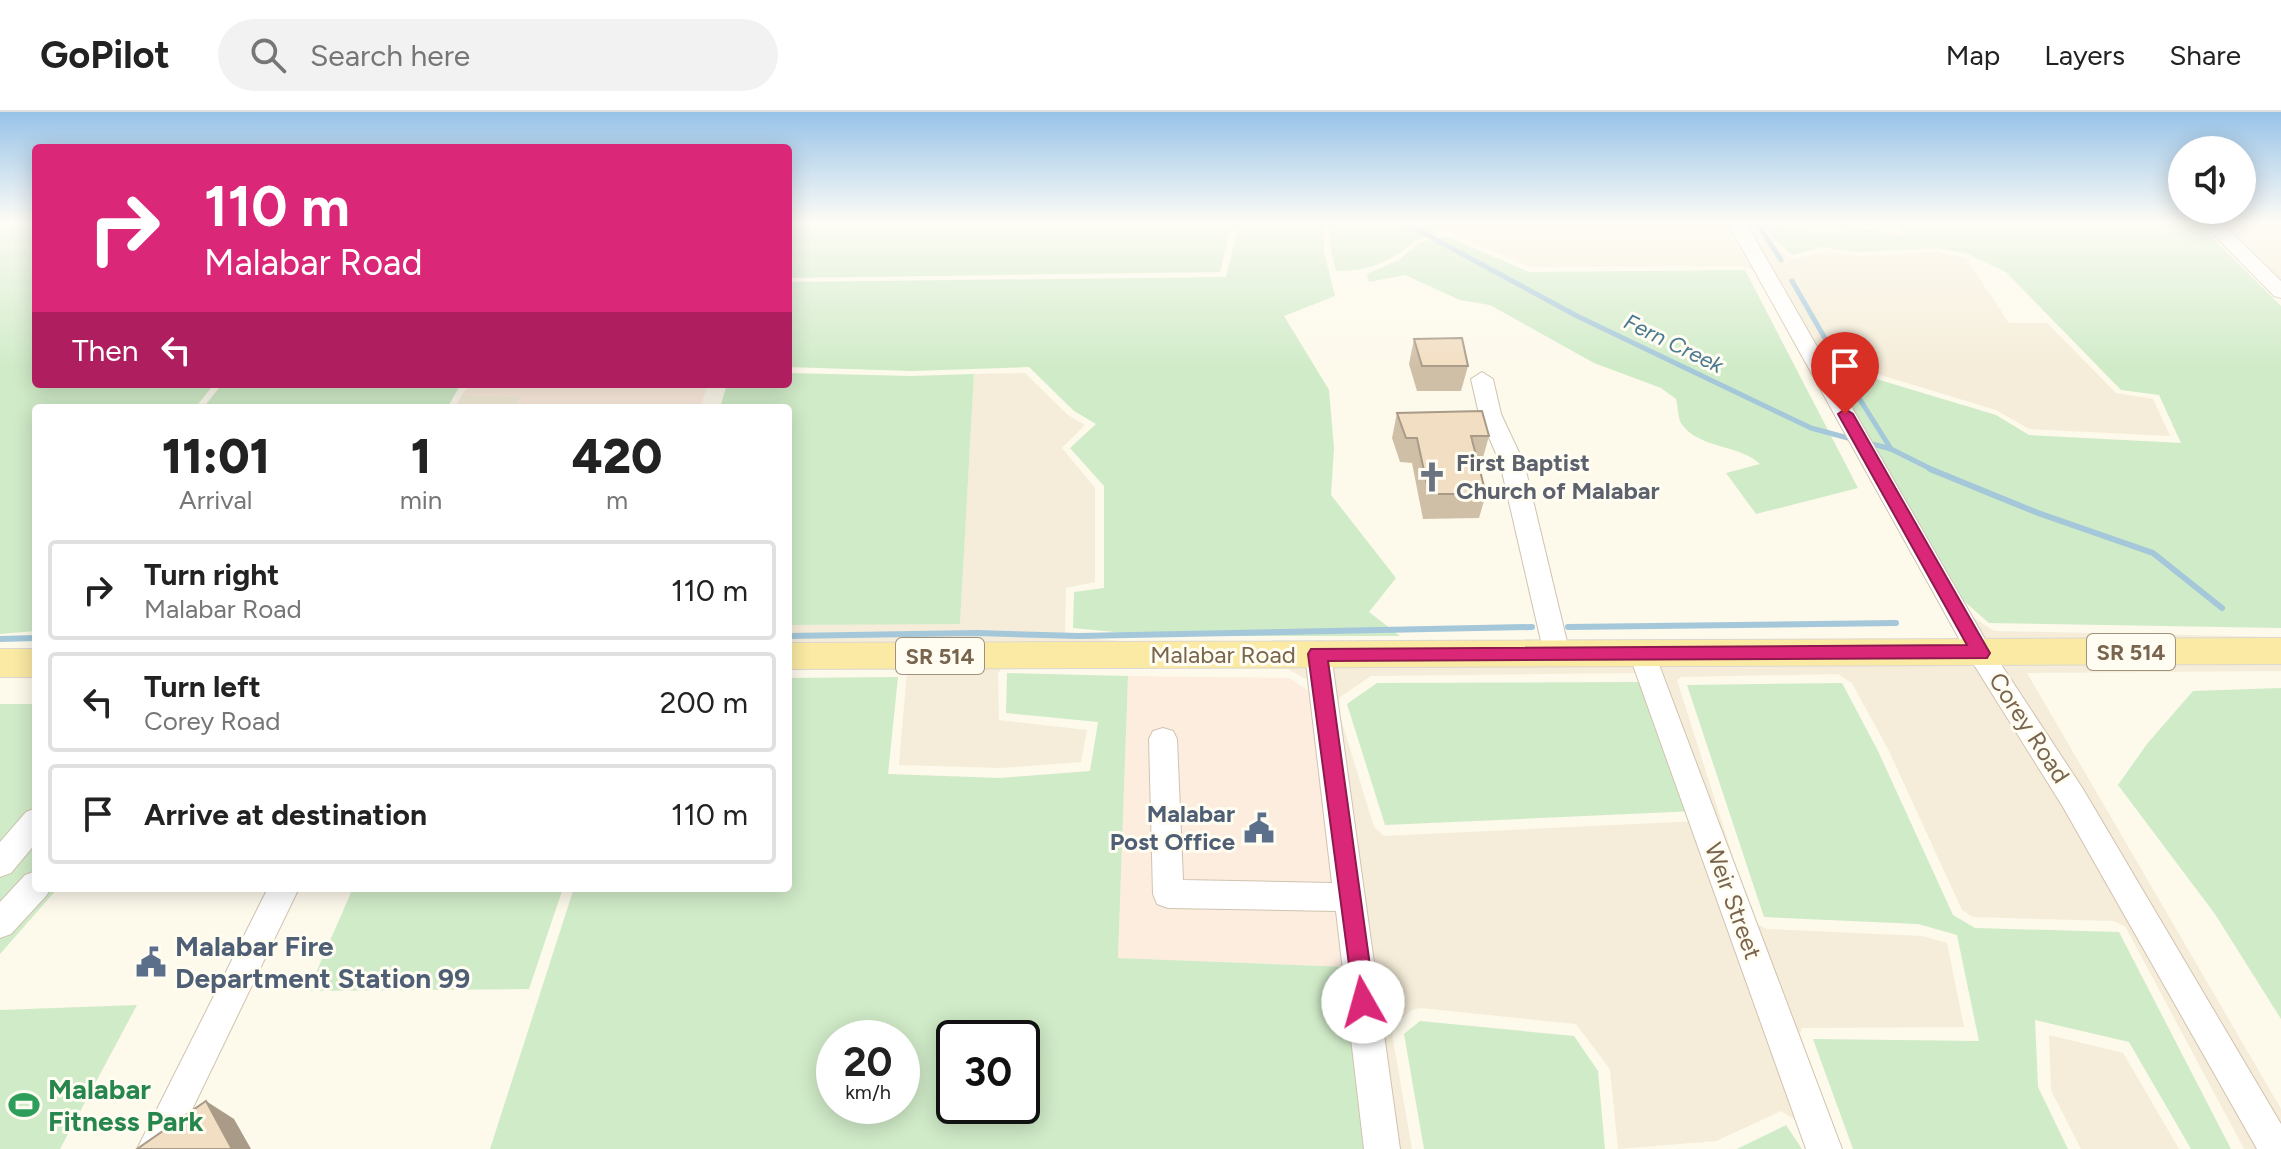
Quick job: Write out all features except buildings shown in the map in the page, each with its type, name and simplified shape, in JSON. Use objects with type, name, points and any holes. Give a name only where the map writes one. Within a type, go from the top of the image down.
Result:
[{"type":"main road","name":"Malabar Road","points":[[792,656],[2281,651]]},
{"type":"main road","points":[[0,663],[32,663]]},
{"type":"street","name":"Corey Road","points":[[1764,271],[1980,653],[2073,798],[2276,1149]]},
{"type":"street","points":[[2260,271],[2281,292]]},
{"type":"street","points":[[1482,379],[1490,414],[1512,463],[1557,654]]},
{"type":"street","points":[[1318,654],[1382,1149]]},
{"type":"street","name":"Weir Street","points":[[1642,654],[1824,1149]]},
{"type":"street","points":[[1163,739],[1168,894],[1350,897]]},
{"type":"street","points":[[0,864],[32,826]]},
{"type":"street","points":[[0,924],[32,889]]},
{"type":"street","points":[[155,1149],[282,892]]},
{"type":"shaded area","points":[[1773,271],[1975,271],[2009,323],[2047,323],[2116,393],[2153,399],[2170,436],[2029,429],[1996,410],[1874,373],[1829,370]]},
{"type":"shaded area","points":[[2253,271],[2281,271],[2281,299]]},
{"type":"shaded area","points":[[1025,373],[1068,415],[1085,425],[1062,448],[1095,488],[1095,582],[1066,588],[1065,633],[1156,645],[792,646],[792,625],[960,623],[974,374]]},
{"type":"shaded area","points":[[466,388],[707,388],[701,404],[517,404],[519,397],[462,395]]},
{"type":"shaded area","points":[[462,395],[520,397],[517,404],[457,404]]},
{"type":"shaded area","points":[[1971,616],[1994,631],[2281,637],[2281,641],[1986,643]]},
{"type":"shaded area","points":[[2281,661],[2281,671],[2027,673],[2281,1109],[2281,1149],[2244,1149],[2125,926],[2113,921],[1973,917],[1962,910],[1889,751],[1852,683],[1838,674],[1681,677],[1677,680],[1752,917],[1767,929],[1922,936],[1947,943],[1964,1027],[1802,1028],[1800,1034],[1841,1149],[1781,1111],[1716,1141],[1618,1149],[1610,1069],[1576,1024],[1420,1008],[1412,1010],[1396,1023],[1392,1034],[1412,1149],[1383,1149],[1315,684],[1288,669],[1129,667]],"holes":[[[1639,673],[1698,821],[1384,836],[1374,827],[1337,706],[1340,697],[1371,676]]]},
{"type":"shaded area","points":[[1004,665],[998,674],[999,720],[1087,730],[1081,762],[1001,768],[899,765],[907,671],[903,668],[792,666]]},
{"type":"shaded area","points":[[1128,676],[1289,678],[1309,691],[1348,967],[1118,958]]},
{"type":"shaded area","points":[[2049,1035],[2123,1053],[2179,1149],[2081,1149],[2051,1090]]},
{"type":"green space","points":[[0,271],[32,271],[32,388],[211,388],[198,404],[32,404],[32,631],[0,634]]},
{"type":"green space","points":[[792,271],[1220,272],[792,278]]},
{"type":"green space","points":[[1227,271],[1329,271],[1335,296],[1284,316],[1329,390],[1334,448],[1331,495],[1396,578],[1369,612],[1400,636],[1157,636],[1073,628],[1074,592],[1104,588],[1104,486],[1070,448],[1096,424],[1074,411],[1029,367],[912,371],[792,367],[792,282],[1226,277]]},
{"type":"green space","points":[[1373,271],[1746,271],[1858,488],[1756,514],[1726,473],[1760,464],[1688,431],[1680,421],[1676,399],[1661,388],[1594,363],[1490,305],[1460,300],[1405,275],[1369,282],[1367,274]]},
{"type":"green space","points":[[2005,271],[2246,271],[2281,306],[2281,628],[1989,623],[1965,602],[1834,376],[1873,378],[1996,415],[2029,435],[2181,443],[2159,395],[2121,390]]},
{"type":"green space","points":[[792,373],[974,374],[960,624],[792,625],[792,404],[721,404],[726,388],[792,388]]},
{"type":"green space","points":[[219,388],[459,388],[449,404],[206,404]]},
{"type":"green space","points":[[1007,673],[1128,676],[1118,958],[1348,967],[1370,1149],[490,1149],[573,892],[792,892],[792,678],[898,677],[888,774],[1000,778],[1090,771],[1098,722],[1006,713]]},
{"type":"green space","points":[[1639,682],[1695,811],[1385,825],[1347,704],[1377,683]]},
{"type":"green space","points":[[1842,683],[1878,751],[1953,915],[1975,928],[2119,932],[2231,1149],[2191,1149],[2129,1042],[2035,1020],[2038,1087],[2068,1149],[1853,1149],[1813,1039],[1979,1041],[1957,935],[1918,924],[1764,917],[1687,685]]},
{"type":"green space","points":[[2281,688],[2281,1019],[2215,914],[2118,785],[2147,744],[2193,691]]},
{"type":"green space","points":[[0,704],[32,704],[32,892],[54,892],[0,954]]},
{"type":"green space","points":[[351,892],[562,892],[529,989],[308,991]]},
{"type":"green space","points":[[137,1005],[60,1149],[0,1149],[0,1010]]},
{"type":"green space","points":[[1420,1021],[1574,1036],[1598,1071],[1605,1149],[1424,1149],[1404,1034]]},
{"type":"green space","points":[[1786,1125],[1802,1149],[1737,1149]]},
{"type":"waterway","name":"Fern Creek","points":[[1495,271],[1577,316],[1811,428],[1848,438]]},
{"type":"waterway","points":[[1792,281],[1838,361]]},
{"type":"waterway","points":[[1849,382],[1891,449]]},
{"type":"waterway","name":"Fern Creek","points":[[1872,444],[1891,449]]},
{"type":"waterway","name":"Fern Creek","points":[[1891,449],[1935,471]]},
{"type":"waterway","name":"Fern Creek","points":[[1930,469],[2038,513],[2153,553],[2222,608]]},
{"type":"waterway","points":[[1568,627],[1896,623]]},
{"type":"waterway","points":[[792,636],[977,633],[1079,636],[1532,627]]},
{"type":"waterway","points":[[0,639],[32,638]]},
{"type":"place","name":"First Baptist Church of Malabar","points":[[1432,477]]},
{"type":"place","name":"Malabar Post Office","points":[[1259,828]]},
{"type":"place","name":"Malabar Fire Department Station 99","points":[[151,962]]},
{"type":"place","name":"Malabar Fitness Park","points":[[24,1105]]},
{"type":"route","points":[[1363,1002],[1318,654],[1980,653],[1845,414]]}]
